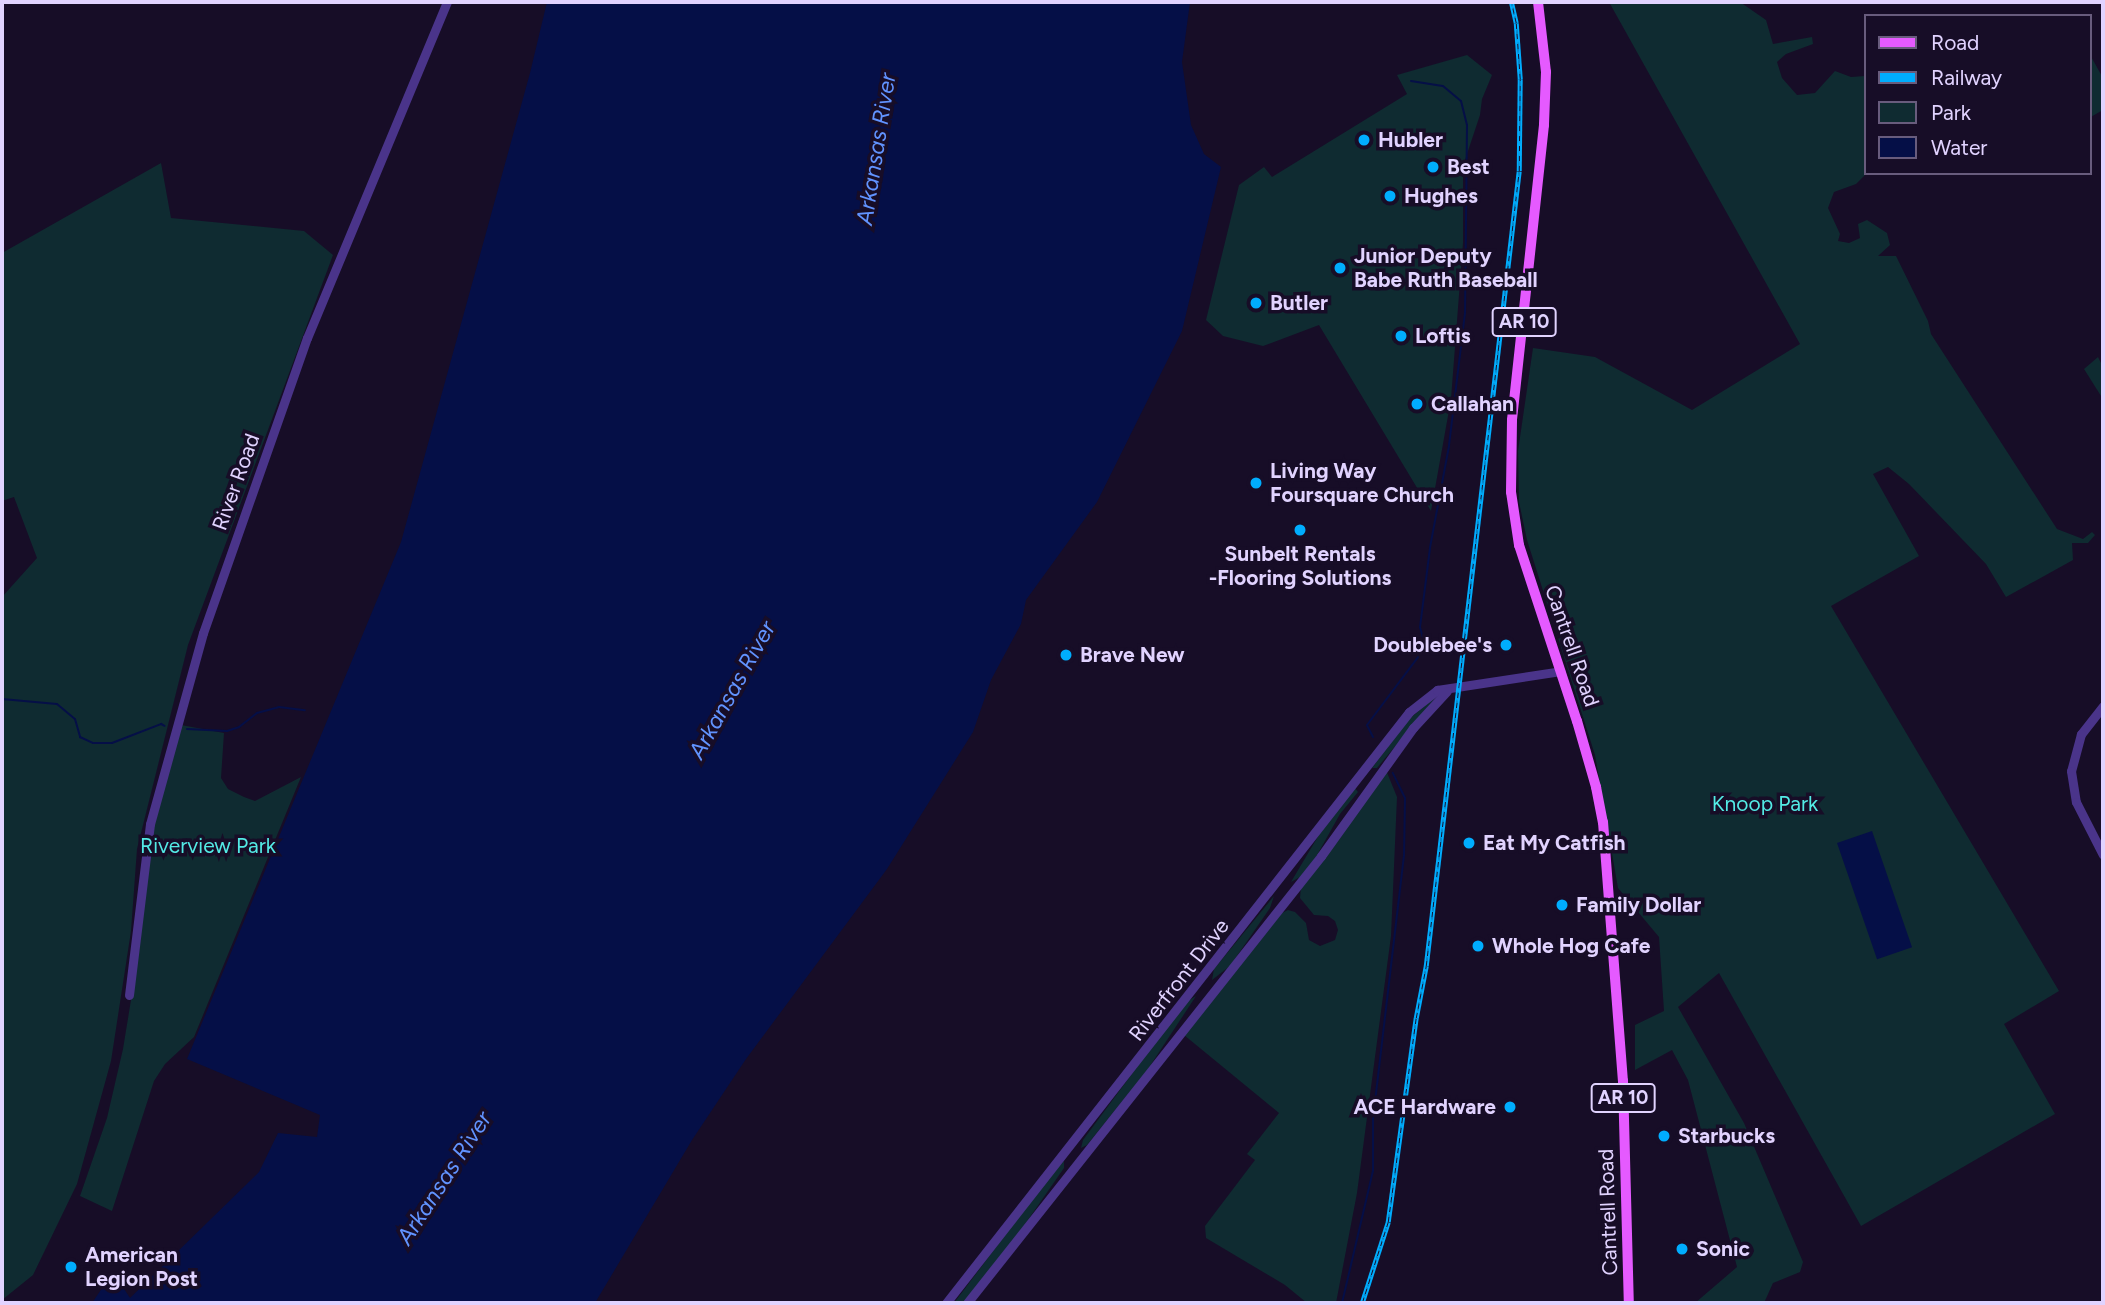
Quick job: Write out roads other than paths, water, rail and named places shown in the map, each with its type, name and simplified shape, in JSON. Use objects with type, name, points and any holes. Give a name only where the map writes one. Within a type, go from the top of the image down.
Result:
[{"type":"main road","name":"Cantrell Road","points":[[1538,2],[1546,72],[1544,124],[1509,466],[1515,531],[1597,787],[1607,863],[1623,1081],[1629,1303]]},
{"type":"street","name":"River Road","points":[[129,995],[150,824],[207,620],[307,338],[447,2]]},
{"type":"street","name":"Riverfront Drive","points":[[946,1303],[1401,722],[1437,690],[1447,691],[1491,680],[1561,671]]},
{"type":"street","name":"Riverfront Drive","points":[[967,1303],[1321,856],[1413,728],[1447,691]]},
{"type":"street","points":[[2103,706],[2081,734],[2071,771],[2076,802],[2103,855]]},
{"type":"water","name":"Arkansas River","points":[[547,2],[1190,2],[1182,62],[1191,125],[1204,154],[1221,167],[1182,331],[1097,502],[1026,600],[1021,624],[991,680],[973,732],[887,869],[746,1059],[692,1140],[595,1303],[92,1303],[113,1272],[130,1298],[259,1172],[278,1133],[317,1137],[320,1115],[187,1059],[401,542],[530,73]]},
{"type":"water","points":[[1872,831],[1912,947],[1877,959],[1837,843]]},
{"type":"waterway","points":[[1411,81],[1443,86],[1461,101],[1467,125],[1465,313],[1449,446],[1430,548],[1420,627],[1424,642]]},
{"type":"waterway","points":[[1373,737],[1367,725],[1418,657]]},
{"type":"waterway","points":[[2,699],[57,704],[75,719],[80,737],[93,743],[112,743],[161,724],[165,726]]},
{"type":"waterway","points":[[187,729],[227,731],[239,727],[257,713],[279,707],[305,710]]},
{"type":"waterway","points":[[1342,1303],[1373,1171],[1373,1119],[1404,856],[1405,798],[1393,773]]},
{"type":"railway","points":[[1362,1303],[1388,1222],[1416,1018],[1426,966],[1519,171],[1520,79],[1516,23],[1511,2]]},
{"type":"place","name":"Hubler","points":[[1364,140]]},
{"type":"place","name":"Best","points":[[1433,167]]},
{"type":"place","name":"Hughes","points":[[1390,196]]},
{"type":"place","name":"Junior Deputy Babe Ruth Baseball","points":[[1340,268]]},
{"type":"place","name":"Butler","points":[[1256,303]]},
{"type":"place","name":"Loftis","points":[[1401,336]]},
{"type":"place","name":"Callahan","points":[[1417,404]]},
{"type":"place","name":"Living Way Foursquare Church","points":[[1256,483]]},
{"type":"place","name":"Sunbelt Rentals -Flooring Solutions","points":[[1300,530]]},
{"type":"place","name":"Doublebee's","points":[[1506,645]]},
{"type":"place","name":"Brave New","points":[[1066,655]]},
{"type":"place","name":"Eat My Catfish","points":[[1469,843]]},
{"type":"place","name":"Family Dollar","points":[[1562,905]]},
{"type":"place","name":"Whole Hog Cafe","points":[[1478,946]]},
{"type":"place","name":"ACE Hardware","points":[[1510,1107]]},
{"type":"place","name":"Starbucks","points":[[1664,1136]]},
{"type":"place","name":"Sonic","points":[[1682,1249]]},
{"type":"place","name":"American Legion Post","points":[[71,1267]]},
{"type":"park label","name":"Knoop Park","points":[[1765,804]]},
{"type":"park label","name":"Riverview Park","points":[[208,846]]}]
